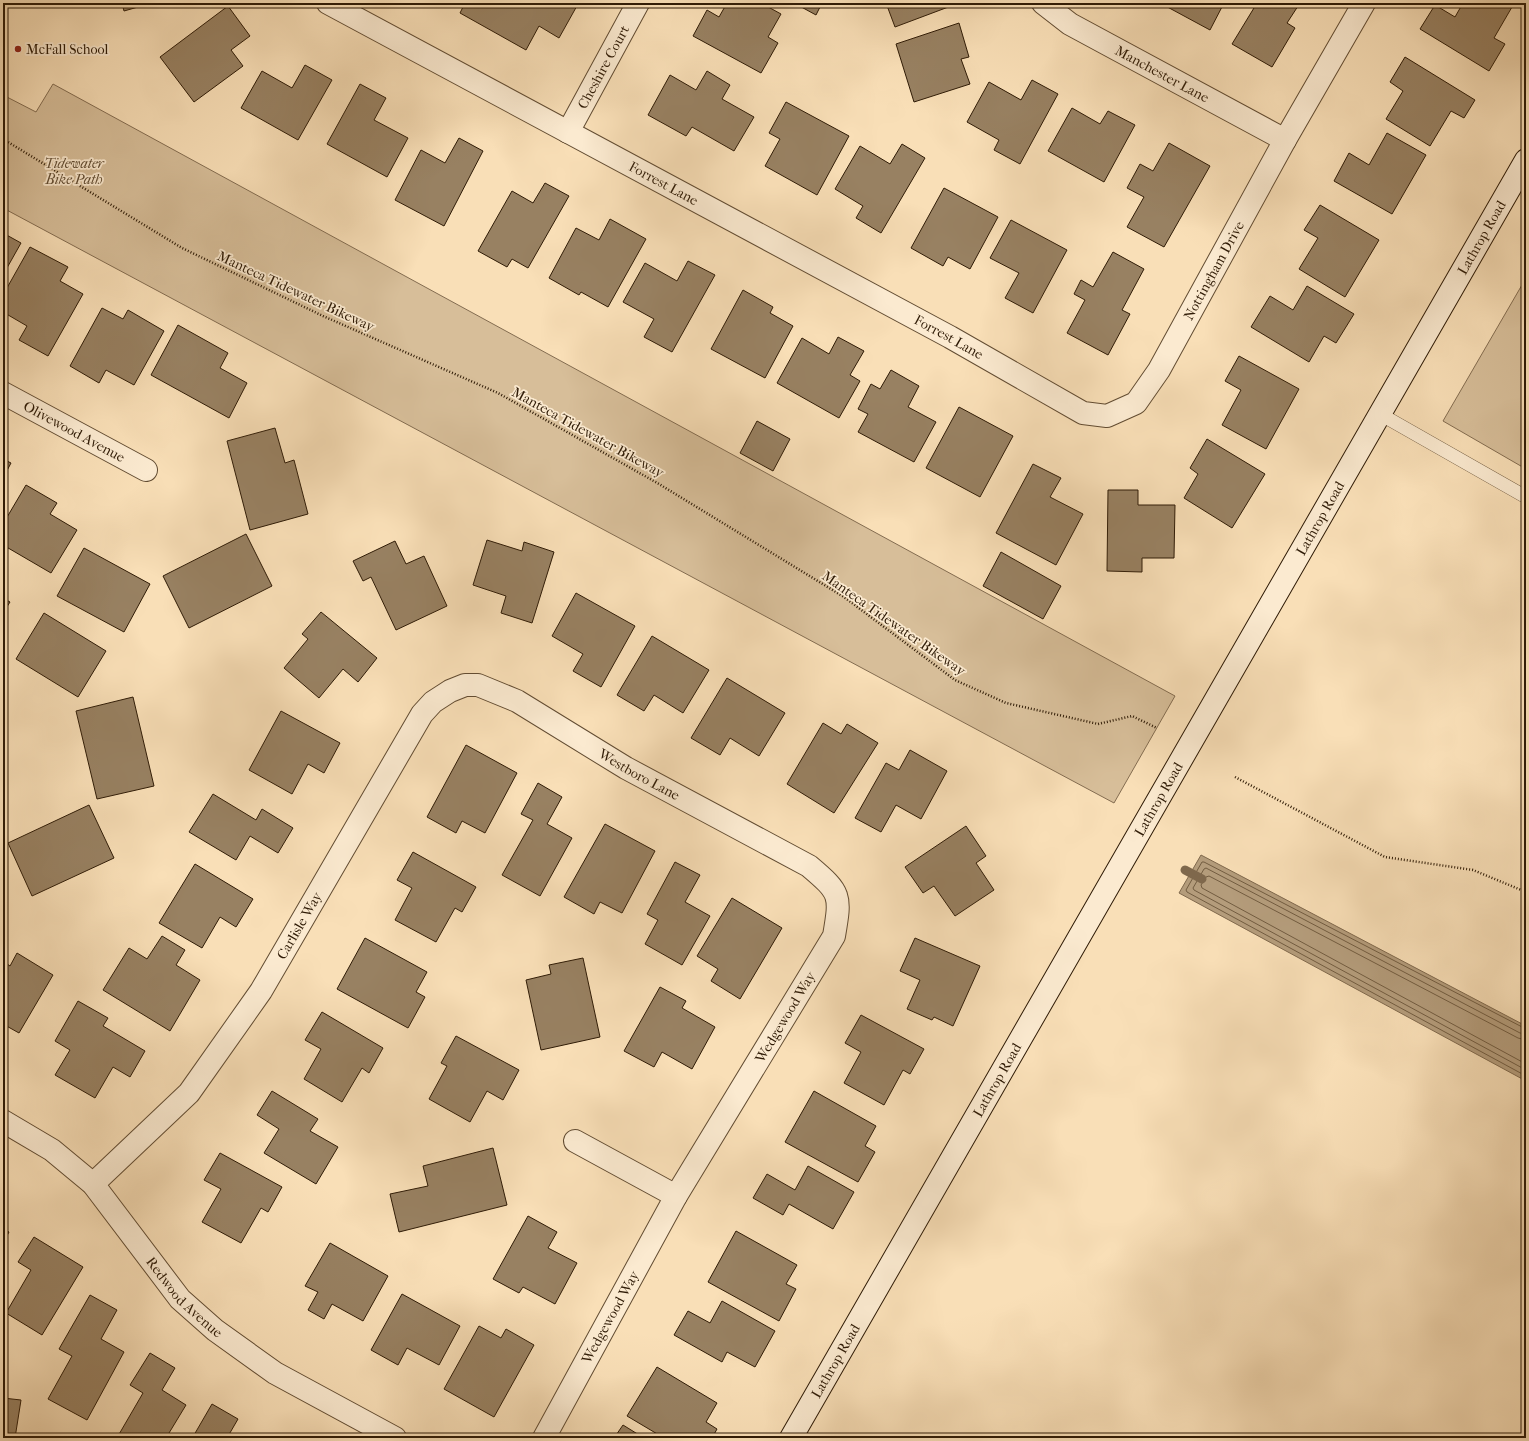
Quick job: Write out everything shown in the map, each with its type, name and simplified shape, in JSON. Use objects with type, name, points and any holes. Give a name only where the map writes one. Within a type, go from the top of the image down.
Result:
[{"type":"street","name":"Forrest Lane","points":[[328,3],[1000,365]]},
{"type":"street","name":"Cheshire Court","points":[[568,132],[638,3]]},
{"type":"street","name":"Manchester Lane","points":[[1043,3],[1070,24],[1285,140]]},
{"type":"street","name":"Nottingham Drive","points":[[1000,365],[1083,413],[1107,416],[1136,403],[1159,370],[1285,140],[1364,3]]},
{"type":"street","name":"Lathrop Road","points":[[791,1438],[1526,160]]},
{"type":"street","name":"Olivewood Avenue","points":[[3,393],[146,470]]},
{"type":"street","name":"Carlisle Way","points":[[93,1184],[189,1093],[261,991],[422,714],[433,702],[450,691],[465,685],[478,686],[500,694]]},
{"type":"street","name":"Westboro Lane","points":[[500,694],[517,701],[626,768],[780,850]]},
{"type":"street","name":"Wedgewood Way","points":[[544,1438],[676,1196],[834,936],[839,907],[836,894],[826,880],[809,866],[780,850]]},
{"type":"street","name":"Redwood Avenue","points":[[3,1121],[52,1150],[93,1184],[180,1298],[215,1330],[275,1373],[395,1438]]},
{"type":"street","points":[[576,1141],[676,1196]]},
{"type":"lane","points":[[1380,414],[1526,497]]},
{"type":"path","name":"Manteca Tidewater Bikeway","points":[[3,139],[182,248],[323,316],[498,393],[660,484],[844,597],[955,680],[1006,703],[1098,724],[1132,716],[1157,728]]},
{"type":"path","points":[[1235,777],[1385,857],[1473,870],[1526,892]]},
{"type":"green space","name":"Tidewater Bike Path","points":[[53,84],[1175,696],[1114,803],[3,208],[3,95],[36,112]]},
{"type":"green space","points":[[1526,278],[1526,469],[1443,421]]},
{"type":"water","points":[[1201,855],[1526,1026],[1526,1081],[1179,893]]},
{"type":"building","points":[[122,3],[152,3],[124,11]]},
{"type":"building","points":[[465,3],[578,4],[559,38],[539,26],[526,50],[460,13]]},
{"type":"building","points":[[727,3],[761,3],[781,14],[768,37],[778,43],[761,73],[693,36],[707,10],[719,17]]},
{"type":"building","points":[[794,3],[822,3],[816,15]]},
{"type":"building","points":[[886,3],[959,3],[895,27]]},
{"type":"building","points":[[1160,3],[1224,3],[1210,30]]},
{"type":"building","points":[[1257,3],[1300,3],[1287,23],[1295,28],[1272,67],[1232,44]]},
{"type":"building","points":[[1463,3],[1505,3],[1512,7],[1494,38],[1505,44],[1489,71],[1420,29],[1435,5],[1455,17]]},
{"type":"building","points":[[228,6],[250,36],[231,50],[243,66],[194,102],[160,57]]},
{"type":"building","points":[[959,23],[969,57],[961,59],[970,84],[914,102],[896,44]]},
{"type":"building","points":[[1405,57],[1475,100],[1464,118],[1451,111],[1430,146],[1386,119],[1403,91],[1390,82]]},
{"type":"building","points":[[305,65],[332,80],[298,140],[241,108],[262,71],[292,88]]},
{"type":"building","points":[[707,71],[730,85],[722,99],[754,117],[734,151],[692,127],[686,136],[648,115],[670,75],[696,90]]},
{"type":"building","points":[[1032,80],[1058,94],[1020,164],[994,150],[999,140],[967,122],[989,82],[1021,100]]},
{"type":"building","points":[[360,84],[386,98],[374,120],[408,138],[387,177],[327,144]]},
{"type":"building","points":[[786,102],[849,136],[817,195],[765,166],[780,139],[769,133]]},
{"type":"building","points":[[1072,108],[1100,124],[1108,111],[1135,125],[1104,182],[1048,151]]},
{"type":"building","points":[[1387,133],[1426,155],[1392,214],[1334,181],[1349,153],[1369,165]]},
{"type":"building","points":[[459,138],[483,151],[444,226],[395,200],[421,150],[445,163]]},
{"type":"building","points":[[1169,143],[1210,166],[1164,247],[1127,227],[1144,197],[1127,188],[1140,164],[1153,171]]},
{"type":"building","points":[[902,144],[925,158],[881,233],[856,218],[863,206],[835,189],[860,146],[890,164]]},
{"type":"building","points":[[545,183],[569,196],[528,268],[512,259],[507,267],[478,251],[512,191],[533,203]]},
{"type":"building","points":[[944,188],[998,217],[970,269],[948,257],[943,266],[911,248]]},
{"type":"building","points":[[1320,205],[1379,240],[1345,297],[1299,269],[1318,238],[1304,230]]},
{"type":"building","points":[[610,219],[646,239],[608,307],[581,292],[579,295],[549,278],[576,228],[599,240]]},
{"type":"building","points":[[1011,220],[1067,250],[1033,313],[1005,298],[1019,273],[990,258]]},
{"type":"building","points":[[3,233],[21,243],[3,275]]},
{"type":"building","points":[[30,247],[68,267],[60,281],[83,294],[48,356],[19,340],[27,326],[3,312],[3,295]]},
{"type":"building","points":[[1113,252],[1144,269],[1122,310],[1130,314],[1108,355],[1067,333],[1085,300],[1074,294],[1081,280],[1093,287]]},
{"type":"building","points":[[688,261],[715,275],[672,352],[644,337],[654,319],[623,302],[645,263],[677,281]]},
{"type":"building","points":[[1307,286],[1354,314],[1336,343],[1324,336],[1309,362],[1251,327],[1270,296],[1293,310]]},
{"type":"building","points":[[743,290],[773,307],[770,313],[793,326],[765,378],[711,349]]},
{"type":"building","points":[[102,308],[123,319],[128,310],[164,331],[134,385],[106,370],[99,383],[70,366]]},
{"type":"building","points":[[178,325],[228,353],[220,368],[247,383],[229,418],[151,375]]},
{"type":"building","points":[[838,337],[864,351],[850,375],[860,381],[839,418],[777,383],[802,338],[829,354]]},
{"type":"building","points":[[1239,356],[1299,389],[1266,449],[1222,425],[1241,390],[1225,381]]},
{"type":"building","points":[[891,370],[919,386],[908,407],[936,422],[914,462],[858,432],[868,414],[858,409],[871,384],[880,389]]},
{"type":"building","points":[[959,407],[1013,436],[980,497],[926,468]]},
{"type":"building","points":[[757,421],[790,439],[773,471],[740,453]]},
{"type":"building","points":[[275,428],[285,463],[294,460],[308,514],[250,530],[227,441]]},
{"type":"building","points":[[1207,439],[1265,474],[1232,528],[1184,498],[1198,474],[1190,468]]},
{"type":"building","points":[[3,459],[11,463],[3,478]]},
{"type":"building","points":[[1033,464],[1061,478],[1050,497],[1083,514],[1056,565],[996,533]]},
{"type":"building","points":[[26,485],[57,503],[50,514],[77,530],[51,573],[3,545],[3,524]]},
{"type":"building","points":[[1108,490],[1138,490],[1138,505],[1175,505],[1174,558],[1142,558],[1142,572],[1107,571]]},
{"type":"building","points":[[246,534],[272,586],[189,628],[163,576]]},
{"type":"building","points":[[487,540],[522,551],[524,542],[554,552],[532,623],[501,613],[506,596],[473,585]]},
{"type":"building","points":[[395,541],[406,564],[424,556],[447,606],[396,630],[371,577],[363,581],[353,561]]},
{"type":"building","points":[[84,548],[150,584],[124,632],[57,596]]},
{"type":"building","points":[[1001,552],[1061,586],[1043,619],[983,586]]},
{"type":"building","points":[[576,593],[635,626],[601,687],[573,671],[583,654],[552,636]]},
{"type":"building","points":[[3,598],[10,602],[3,613]]},
{"type":"building","points":[[321,612],[377,658],[358,682],[343,669],[319,698],[284,668],[308,639],[302,634]]},
{"type":"building","points":[[44,613],[106,651],[78,697],[16,659]]},
{"type":"building","points":[[652,636],[709,670],[683,713],[654,695],[644,711],[617,695]]},
{"type":"building","points":[[727,678],[785,713],[759,756],[730,738],[720,755],[691,738]]},
{"type":"building","points":[[133,697],[154,786],[97,799],[76,711]]},
{"type":"building","points":[[281,711],[340,743],[324,773],[308,764],[292,794],[249,770]]},
{"type":"building","points":[[823,723],[841,734],[847,724],[878,743],[834,813],[787,784]]},
{"type":"building","points":[[466,745],[517,773],[485,833],[462,821],[456,833],[427,817]]},
{"type":"building","points":[[910,750],[947,771],[921,819],[896,805],[881,832],[855,818],[886,763],[899,770]]},
{"type":"building","points":[[538,783],[562,797],[547,824],[572,838],[540,896],[502,875],[533,820],[521,814]]},
{"type":"building","points":[[213,794],[256,820],[262,809],[293,828],[278,853],[250,836],[236,860],[189,832]]},
{"type":"building","points":[[89,805],[114,858],[32,896],[8,843]]},
{"type":"building","points":[[605,824],[655,851],[622,913],[600,902],[594,914],[564,897]]},
{"type":"building","points":[[966,826],[986,856],[976,863],[994,890],[955,916],[934,886],[923,893],[905,867]]},
{"type":"building","points":[[413,852],[476,887],[462,912],[455,908],[436,942],[395,920],[412,888],[397,880]]},
{"type":"building","points":[[675,862],[700,875],[685,902],[710,916],[682,965],[645,944],[658,920],[647,914]]},
{"type":"building","points":[[195,864],[253,899],[236,927],[220,917],[202,948],[159,923]]},
{"type":"building","points":[[732,898],[782,928],[740,999],[711,981],[718,969],[697,956]]},
{"type":"building","points":[[162,936],[185,950],[176,965],[200,980],[170,1031],[103,990],[129,948],[147,959]]},
{"type":"building","points":[[365,938],[427,972],[416,992],[425,997],[408,1028],[337,989]]},
{"type":"building","points":[[915,938],[980,966],[953,1026],[934,1017],[932,1020],[907,1009],[920,980],[900,971]]},
{"type":"building","points":[[17,953],[53,975],[19,1033],[3,1024],[3,961],[10,966]]},
{"type":"building","points":[[583,958],[600,1037],[541,1050],[526,980],[551,974],[549,965]]},
{"type":"building","points":[[660,987],[686,1001],[682,1008],[715,1027],[692,1069],[662,1052],[654,1067],[624,1051]]},
{"type":"building","points":[[78,1001],[108,1018],[103,1026],[145,1051],[130,1077],[113,1067],[95,1098],[55,1075],[70,1050],[55,1041]]},
{"type":"building","points":[[322,1012],[383,1048],[369,1073],[362,1068],[342,1102],[304,1079],[321,1049],[305,1040]]},
{"type":"building","points":[[861,1015],[924,1049],[910,1074],[903,1070],[884,1105],[844,1083],[861,1052],[845,1043]]},
{"type":"building","points":[[456,1036],[519,1070],[503,1100],[487,1091],[470,1122],[429,1099],[447,1066],[441,1063]]},
{"type":"building","points":[[272,1091],[318,1119],[310,1131],[338,1147],[316,1184],[264,1153],[279,1129],[257,1115]]},
{"type":"building","points":[[814,1091],[876,1126],[865,1146],[875,1152],[858,1182],[785,1142]]},
{"type":"building","points":[[493,1148],[507,1205],[399,1232],[390,1194],[428,1186],[423,1166]]},
{"type":"building","points":[[220,1153],[282,1187],[268,1212],[261,1208],[241,1243],[202,1222],[221,1189],[204,1180]]},
{"type":"building","points":[[808,1166],[854,1192],[833,1229],[789,1204],[783,1215],[753,1198],[767,1174],[795,1190]]},
{"type":"building","points":[[528,1216],[557,1232],[548,1248],[577,1263],[555,1304],[523,1287],[519,1293],[493,1279]]},
{"type":"building","points":[[3,1229],[9,1232],[3,1243]]},
{"type":"building","points":[[736,1231],[797,1265],[786,1284],[796,1289],[779,1321],[708,1282]]},
{"type":"building","points":[[34,1237],[83,1267],[42,1335],[6,1313],[31,1270],[18,1262]]},
{"type":"building","points":[[330,1243],[388,1276],[363,1321],[332,1304],[324,1319],[308,1310],[318,1292],[305,1286]]},
{"type":"building","points":[[402,1294],[460,1326],[439,1365],[407,1348],[398,1365],[371,1350]]},
{"type":"building","points":[[90,1295],[117,1310],[101,1339],[124,1352],[87,1420],[48,1399],[72,1356],[59,1349]]},
{"type":"building","points":[[722,1301],[775,1331],[755,1367],[727,1352],[722,1362],[674,1335],[688,1311],[710,1323]]},
{"type":"building","points":[[479,1326],[501,1338],[506,1329],[534,1345],[494,1417],[444,1389]]},
{"type":"building","points":[[150,1353],[175,1368],[162,1390],[186,1405],[166,1438],[121,1438],[118,1436],[143,1393],[130,1385]]},
{"type":"building","points":[[657,1367],[717,1403],[706,1422],[717,1429],[712,1438],[664,1438],[627,1416]]},
{"type":"building","points":[[3,1398],[21,1400],[15,1438],[3,1438]]},
{"type":"building","points":[[212,1404],[238,1419],[227,1438],[199,1438],[194,1435]]},
{"type":"building","points":[[623,1425],[644,1438],[614,1438]]},
{"type":"waterway","points":[[1185,870],[1202,879]]},
{"type":"place","name":"McFall School","points":[[18,49]]}]
